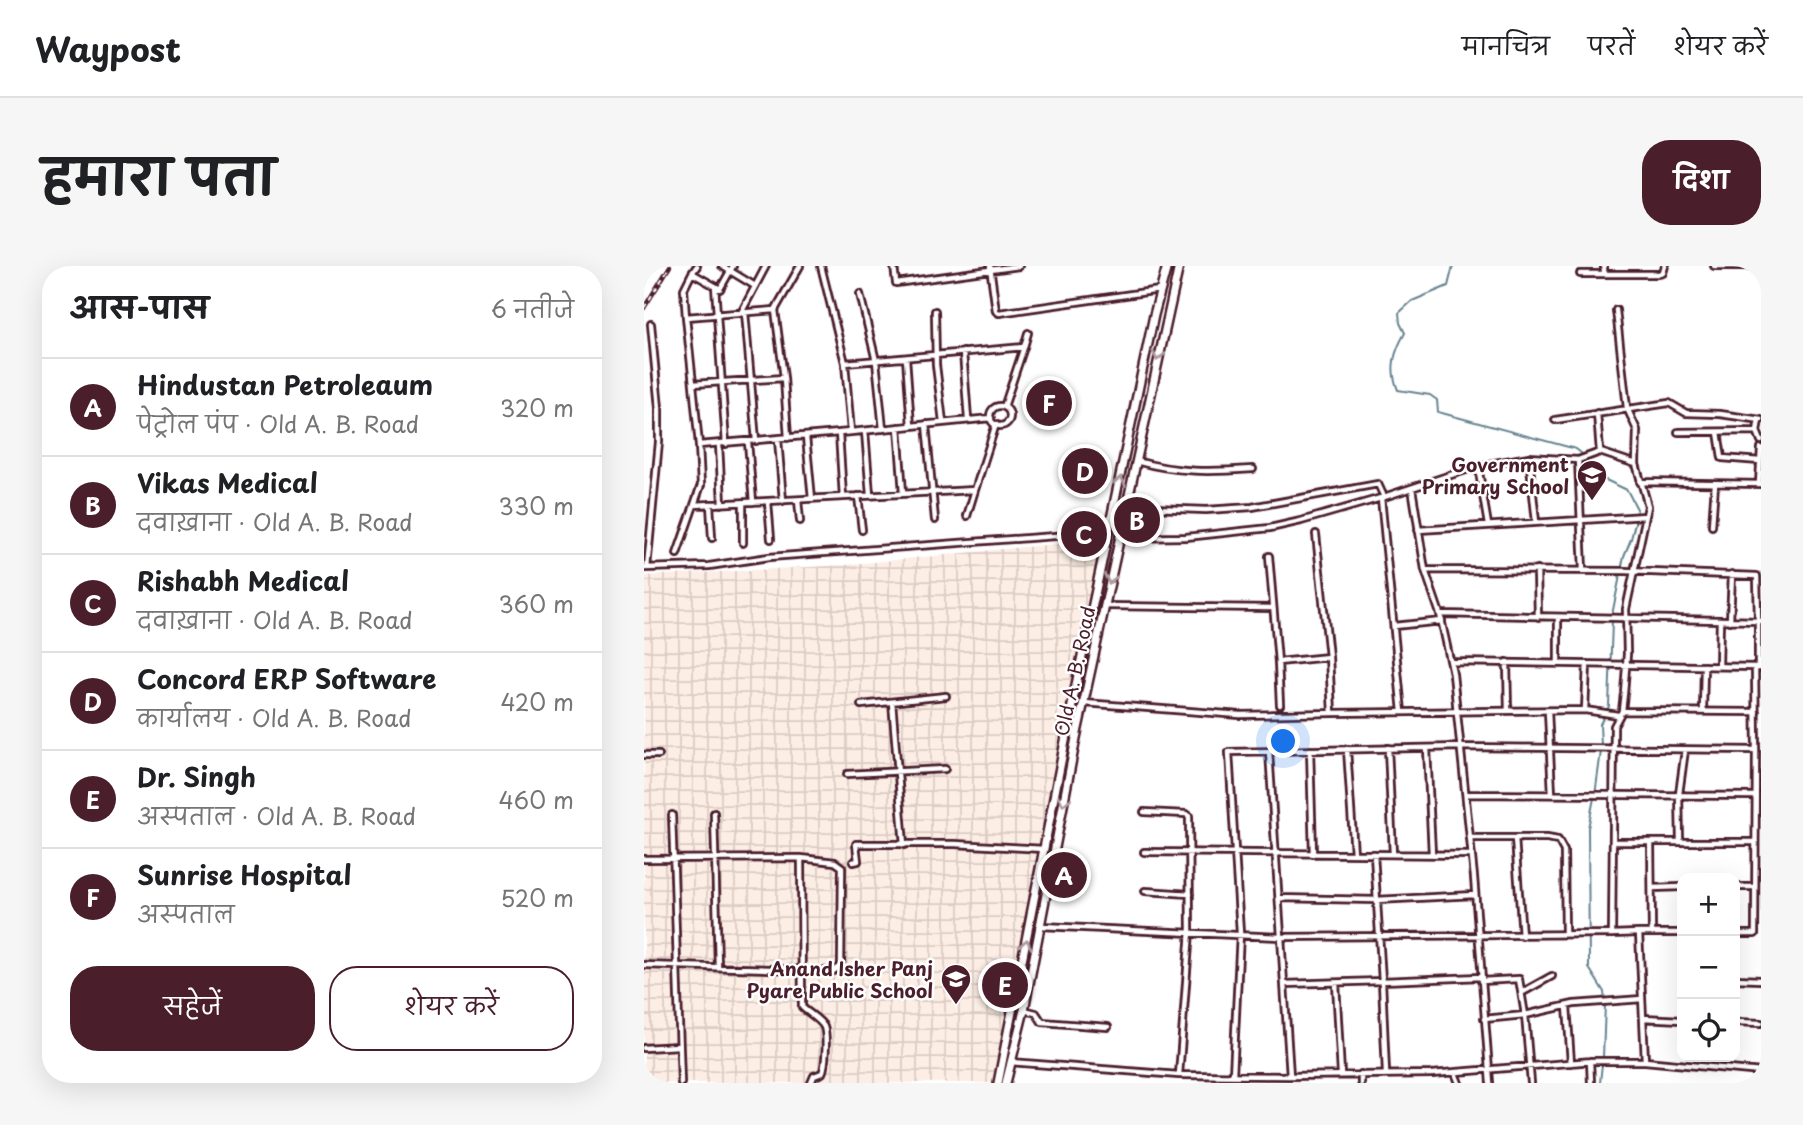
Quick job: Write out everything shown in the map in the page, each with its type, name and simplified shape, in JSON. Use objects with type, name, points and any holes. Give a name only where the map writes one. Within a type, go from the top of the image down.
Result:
[{"type":"main road","name":"Old A. B. Road","points":[[998,1083],[1109,532],[1167,266]]},
{"type":"main road","name":"Old A. B. Road","points":[[1006,1083],[1024,1010],[1104,606],[1179,266]]},
{"type":"main road","points":[[1153,324],[1164,327]]},
{"type":"street","points":[[677,554],[701,485],[684,289],[696,266]]},
{"type":"street","points":[[722,266],[731,268],[755,286]]},
{"type":"street","points":[[756,441],[743,313],[766,266]]},
{"type":"street","points":[[788,438],[775,310],[800,266]]},
{"type":"street","points":[[821,266],[845,363],[851,432]]},
{"type":"street","points":[[894,266],[896,283],[1019,266]]},
{"type":"street","points":[[1604,266],[1604,274]]},
{"type":"street","points":[[1580,274],[1659,274],[1663,273],[1665,266]]},
{"type":"street","points":[[1714,266],[1759,266]]},
{"type":"street","points":[[692,273],[720,289],[731,268]]},
{"type":"street","points":[[991,268],[996,311],[999,313],[1160,290]]},
{"type":"street","points":[[715,286],[726,444]]},
{"type":"street","points":[[860,294],[876,361],[883,429]]},
{"type":"street","points":[[686,317],[775,310]]},
{"type":"street","points":[[1612,934],[1614,726],[1620,713],[1627,664],[1626,619],[1632,571],[1646,516],[1647,495],[1640,482],[1636,464],[1637,430],[1627,408],[1616,310]]},
{"type":"street","points":[[935,311],[936,356],[943,422]]},
{"type":"street","points":[[652,324],[659,442],[645,568],[709,566],[769,556],[1109,532]]},
{"type":"street","points":[[1004,407],[1028,333]]},
{"type":"street","points":[[845,363],[1024,346]]},
{"type":"street","points":[[963,352],[968,419]]},
{"type":"street","points":[[906,358],[911,426]]},
{"type":"street","points":[[693,384],[784,379]]},
{"type":"street","points":[[1555,420],[1669,403],[1686,413],[1720,414],[1760,420],[1757,431],[1761,441]]},
{"type":"street","points":[[991,418],[994,408],[1004,407]]},
{"type":"street","points":[[996,425],[1004,425],[1010,419],[1010,413],[1004,407]]},
{"type":"street","points":[[1597,413],[1600,453]]},
{"type":"street","points":[[699,445],[991,418]]},
{"type":"street","points":[[991,418],[996,425]]},
{"type":"street","points":[[926,424],[934,520]]},
{"type":"street","points":[[967,516],[996,425]]},
{"type":"street","points":[[898,427],[903,493]]},
{"type":"street","points":[[865,430],[870,495]]},
{"type":"street","points":[[1678,432],[1757,431]]},
{"type":"street","points":[[1718,432],[1721,458],[1760,461]]},
{"type":"street","points":[[839,433],[843,497]]},
{"type":"street","points":[[806,437],[812,499]]},
{"type":"street","points":[[778,439],[783,502]]},
{"type":"street","points":[[748,442],[754,502]]},
{"type":"street","points":[[719,444],[722,504]]},
{"type":"street","points":[[1640,482],[1760,484],[1761,448]]},
{"type":"street","points":[[1119,538],[1186,537],[1270,528],[1382,498],[1478,466],[1529,457],[1580,459],[1600,453],[1636,464]]},
{"type":"street","points":[[1529,457],[1536,522]]},
{"type":"street","points":[[1580,459],[1583,570]]},
{"type":"street","points":[[1135,461],[1189,472],[1254,469]]},
{"type":"street","points":[[1478,466],[1488,525]]},
{"type":"street","points":[[1125,507],[1206,510],[1252,507],[1378,484],[1382,498],[1402,712]]},
{"type":"street","points":[[1712,526],[1715,484]]},
{"type":"street","points":[[1412,488],[1424,570],[1440,614],[1451,662],[1470,838],[1489,1083]]},
{"type":"street","points":[[694,505],[975,490]]},
{"type":"street","points":[[858,496],[862,530]]},
{"type":"street","points":[[798,500],[800,521]]},
{"type":"street","points":[[768,502],[771,539]]},
{"type":"street","points":[[743,503],[743,544]]},
{"type":"street","points":[[710,504],[712,538]]},
{"type":"street","points":[[1418,530],[1646,516]]},
{"type":"street","points":[[1316,534],[1332,713]]},
{"type":"street","points":[[1269,556],[1280,705]]},
{"type":"street","points":[[1424,570],[1583,570],[1757,576],[1758,668],[1761,668]]},
{"type":"street","points":[[1537,570],[1538,617]]},
{"type":"street","points":[[1730,621],[1732,574]]},
{"type":"street","points":[[1104,606],[1273,608]]},
{"type":"street","points":[[1440,614],[1759,621]]},
{"type":"street","points":[[1558,617],[1558,663]]},
{"type":"street","points":[[1719,666],[1720,620]]},
{"type":"street","points":[[1394,626],[1442,621]]},
{"type":"street","points":[[1278,662],[1329,657]]},
{"type":"street","points":[[1451,662],[1755,667],[1755,934],[1740,934]]},
{"type":"street","points":[[1507,662],[1508,711]]},
{"type":"street","points":[[1585,710],[1587,663]]},
{"type":"street","points":[[1703,711],[1704,666]]},
{"type":"street","points":[[861,705],[946,696]]},
{"type":"street","points":[[892,702],[904,845]]},
{"type":"street","points":[[1084,703],[1240,715],[1548,710],[1606,713],[1756,712]]},
{"type":"street","points":[[1548,710],[1552,794]]},
{"type":"street","points":[[1233,1074],[1240,933],[1229,752],[1461,747],[1756,750]]},
{"type":"street","points":[[1388,748],[1393,854]]},
{"type":"street","points":[[1427,748],[1432,854]]},
{"type":"street","points":[[1347,749],[1354,854]]},
{"type":"street","points":[[1310,750],[1314,854]]},
{"type":"street","points":[[1680,841],[1679,794],[1685,750]]},
{"type":"street","points":[[1269,751],[1290,1076]]},
{"type":"street","points":[[644,755],[659,755]]},
{"type":"street","points":[[847,774],[945,769]]},
{"type":"street","points":[[1466,794],[1755,796]]},
{"type":"street","points":[[1144,812],[1189,816],[1190,931],[1180,1075]]},
{"type":"street","points":[[714,813],[718,967]]},
{"type":"street","points":[[672,815],[681,1083]]},
{"type":"street","points":[[1470,838],[1558,840],[1564,851],[1564,933]]},
{"type":"street","points":[[1515,838],[1522,936]]},
{"type":"street","points":[[1614,842],[1755,842]]},
{"type":"street","points":[[1651,842],[1652,933]]},
{"type":"street","points":[[853,862],[858,861],[856,844],[955,844],[1044,849]]},
{"type":"street","points":[[1144,852],[1471,855]]},
{"type":"street","points":[[1374,854],[1386,1073]]},
{"type":"street","points":[[800,858],[802,1007],[824,1026],[825,1068],[822,1073],[814,1076],[811,1083]]},
{"type":"street","points":[[644,859],[800,858],[835,862],[842,867],[841,966],[832,971],[644,965]]},
{"type":"street","points":[[1652,888],[1677,887]]},
{"type":"street","points":[[1740,887],[1755,887]]},
{"type":"street","points":[[1145,891],[1190,894]]},
{"type":"street","points":[[1279,898],[1376,900],[1475,895]]},
{"type":"street","points":[[1040,925],[1282,937],[1677,933]]},
{"type":"street","points":[[1639,933],[1645,1061]]},
{"type":"street","points":[[1523,992],[1552,976]]},
{"type":"street","points":[[1285,984],[1519,979],[1523,992],[1531,1083]]},
{"type":"street","points":[[1740,979],[1761,980]]},
{"type":"street","points":[[1336,982],[1341,1074]]},
{"type":"street","points":[[1484,1018],[1599,1002],[1642,999]]},
{"type":"street","points":[[1567,1006],[1571,1063]]},
{"type":"street","points":[[1024,1010],[1036,1013],[1042,1022],[1108,1027]]},
{"type":"street","points":[[1643,1018],[1677,1020]]},
{"type":"street","points":[[1740,1022],[1761,1023]]},
{"type":"street","points":[[644,1048],[679,1046]]},
{"type":"street","points":[[1010,1062],[1180,1075],[1455,1073],[1608,1060],[1761,1072]]},
{"type":"street","points":[[1591,1083],[1592,1061]]},
{"type":"street","points":[[1455,1073],[1459,1083]]},
{"type":"street","points":[[1361,1074],[1361,1083]]},
{"type":"shaded area","points":[[1105,539],[993,1083],[644,1083],[644,576],[844,565]]},
{"type":"waterway","points":[[1453,266],[1448,286],[1412,301],[1399,313],[1405,333],[1394,361],[1398,390],[1430,395],[1437,400],[1438,412],[1576,449],[1593,474],[1627,490],[1637,509],[1636,514]]},
{"type":"waterway","points":[[1612,615],[1624,556],[1636,519]]},
{"type":"waterway","points":[[1601,746],[1600,724],[1609,706],[1612,621]]},
{"type":"waterway","points":[[1601,751],[1588,828],[1589,968],[1604,992],[1605,999]]},
{"type":"waterway","points":[[1603,1058],[1605,1004]]},
{"type":"waterway","points":[[1600,1083],[1602,1064]]},
{"type":"railway","points":[[644,308],[670,266]]},
{"type":"place","name":"Sunrise Hospital","points":[[1049,403]]},
{"type":"place","name":"Concord ERP Software","points":[[1085,471]]},
{"type":"place","name":"Government Primary School","points":[[1592,502]]},
{"type":"place","name":"Vikas Medical","points":[[1137,520]]},
{"type":"place","name":"Rishabh Medical","points":[[1084,534]]},
{"type":"place","name":"Hindustan Petroleaum","points":[[1064,875]]},
{"type":"place","name":"Dr. Singh","points":[[1005,985]]},
{"type":"place","name":"Anand Isher Panj Pyare Public School","points":[[956,1006]]}]
